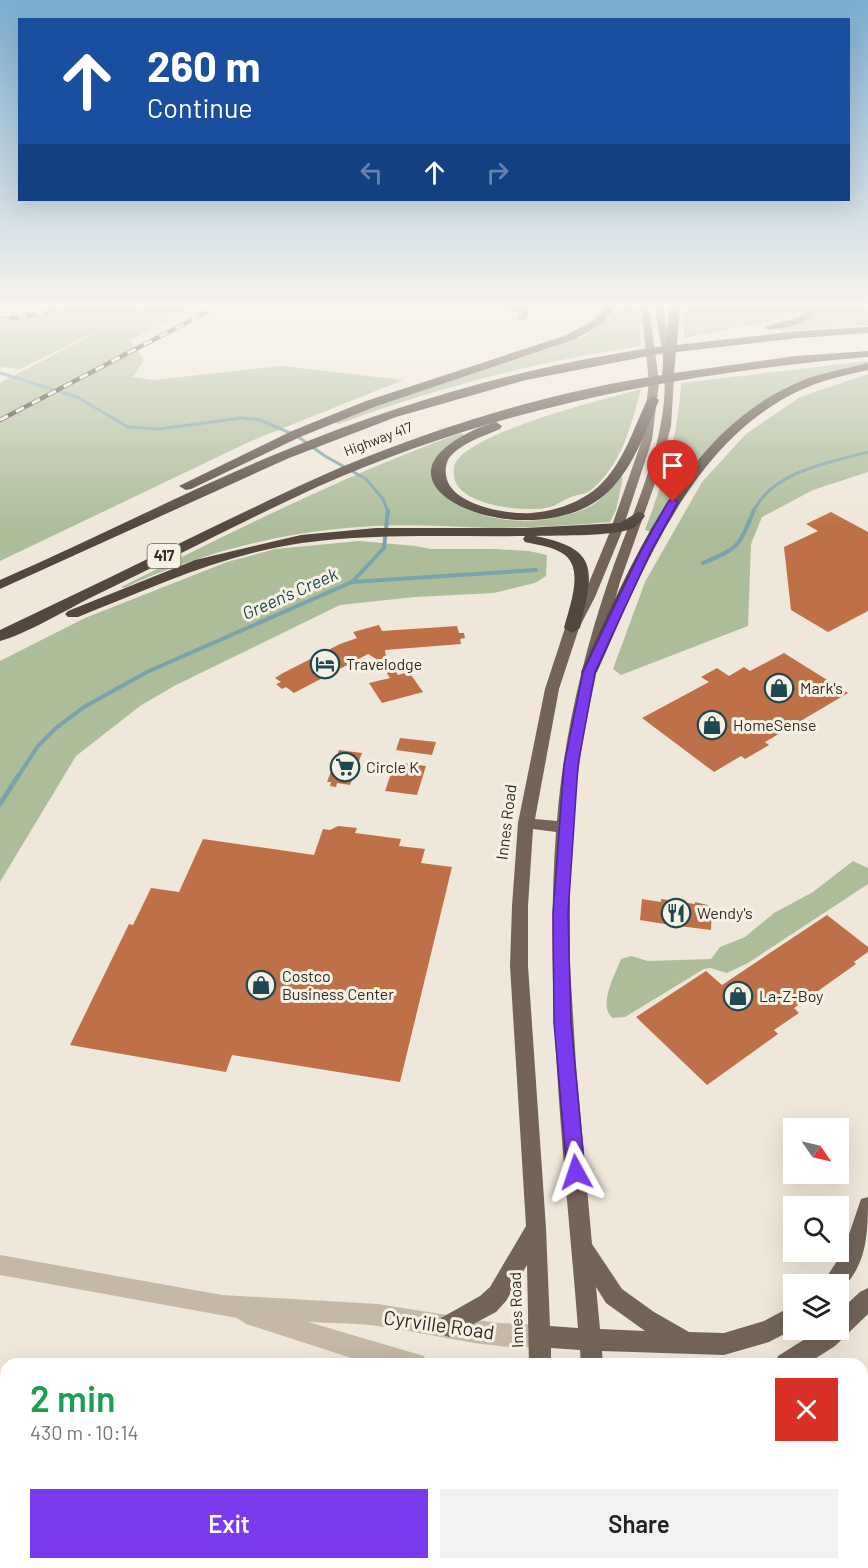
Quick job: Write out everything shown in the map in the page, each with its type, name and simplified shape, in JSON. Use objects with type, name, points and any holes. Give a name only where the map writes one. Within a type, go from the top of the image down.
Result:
[{"type":"highway","points":[[0,583],[275,443],[389,397],[443,379]]},
{"type":"highway","points":[[465,392],[511,379]]},
{"type":"highway","name":"Highway 417","points":[[0,583],[326,438],[465,392],[517,379]]},
{"type":"highway","name":"Highway 417","points":[[0,636],[363,462],[453,429],[533,405],[655,379]]},
{"type":"highway","points":[[653,400],[622,464],[610,482],[596,495],[574,507],[542,515],[503,515],[465,504],[441,484],[439,465],[448,452],[468,439],[508,422],[597,395],[676,379]]},
{"type":"highway","points":[[589,672],[663,517],[681,489],[706,458],[739,426],[774,399],[819,379]]},
{"type":"highway","points":[[0,645],[142,585],[219,557],[286,542],[361,533],[524,532],[617,527],[632,523],[638,516]]},
{"type":"highway","points":[[457,532],[546,541],[572,553],[580,561],[583,570],[573,628]]},
{"type":"main road","name":"Innes Road","points":[[540,1358],[536,1228],[519,966],[520,906],[526,823],[552,689],[573,628],[589,597],[617,527],[647,440],[654,379]]},
{"type":"main road","points":[[592,1358],[562,1023],[560,914],[566,828],[571,765],[589,672],[614,582],[659,457],[669,398],[668,379]]},
{"type":"main road","points":[[526,823],[566,828]]},
{"type":"main road","points":[[840,1274],[852,1257],[868,1206]]},
{"type":"main road","points":[[449,1326],[488,1304],[498,1294],[536,1228]]},
{"type":"main road","points":[[583,1249],[614,1296],[646,1320],[688,1343]]},
{"type":"main road","points":[[849,1318],[868,1299]]},
{"type":"main road","name":"Cyrville Road","points":[[540,1336],[723,1344],[769,1331],[783,1323]]},
{"type":"main road","points":[[795,1358],[824,1340]]},
{"type":"street","name":"Cyrville Road","points":[[0,1265],[222,1306],[378,1316],[497,1334],[540,1336]]},
{"type":"street","name":"Cyrville Road","points":[[222,1306],[389,1358]]},
{"type":"green space","points":[[7,379],[403,380],[251,441],[0,561],[0,383]]},
{"type":"green space","points":[[451,379],[480,379],[338,424],[334,421]]},
{"type":"green space","points":[[714,379],[813,379],[766,401],[714,443],[671,499],[651,532],[645,530],[669,458],[677,422],[681,383]]},
{"type":"green space","points":[[853,379],[868,379],[868,472],[813,490],[762,517],[751,544],[748,626],[621,675],[613,669],[645,582],[702,482],[746,434],[800,397]]},
{"type":"green space","points":[[641,389],[618,457],[602,480],[588,492],[549,507],[521,509],[477,500],[457,485],[454,466],[458,459],[471,448],[492,437],[544,417]]},
{"type":"green space","points":[[461,433],[466,436],[447,448],[435,460],[431,472],[433,483],[453,502],[469,510],[499,519],[540,520],[567,515],[591,506],[607,493],[620,477],[623,478],[616,510],[610,522],[507,528],[389,525],[310,532],[215,554],[124,588],[121,587],[332,486],[417,449]]},
{"type":"green space","points":[[359,541],[430,549],[529,551],[547,555],[546,576],[535,583],[494,593],[415,597],[340,605],[174,686],[140,706],[76,756],[0,882],[0,661],[85,618],[227,562],[275,549]]},
{"type":"green space","points":[[853,861],[868,868],[868,884],[748,963],[727,973],[710,968],[704,969],[625,1017],[613,1018],[609,1013],[607,998],[621,959],[631,956],[648,961],[711,959],[720,947],[745,937],[774,913],[813,892]]},
{"type":"building","points":[[831,512],[868,532],[868,611],[828,632],[791,610],[784,547],[818,531],[806,524]]},
{"type":"building","name":"Travelodge","points":[[379,625],[382,631],[457,626],[459,633],[464,633],[465,638],[460,639],[461,644],[385,650],[386,658],[398,675],[409,672],[423,692],[382,703],[369,683],[390,678],[378,660],[368,654],[294,693],[276,684],[281,682],[275,678],[283,673],[340,644],[357,638],[353,632]]},
{"type":"building","points":[[784,653],[848,693],[765,742],[769,745],[745,759],[741,756],[714,772],[642,718],[709,682],[701,677],[717,668],[729,676],[744,667],[750,671]]},
{"type":"building","points":[[400,738],[436,742],[432,755],[396,750]]},
{"type":"building","name":"Circle K","points":[[339,750],[362,753],[350,785],[337,783],[336,787],[330,786],[331,782],[327,782]]},
{"type":"building","points":[[395,762],[426,766],[417,795],[385,791]]},
{"type":"building","name":"Costco Business Center","points":[[338,826],[357,828],[355,833],[401,839],[399,846],[425,849],[421,863],[452,867],[400,1082],[232,1055],[226,1072],[70,1045],[129,924],[133,925],[151,888],[179,892],[203,839],[314,855],[323,829],[330,830]]},
{"type":"building","name":"Wendy's","points":[[642,899],[695,904],[695,902],[712,906],[711,930],[679,926],[679,922],[672,921],[671,925],[640,920]]},
{"type":"building","name":"La-Z-Boy","points":[[827,915],[868,947],[868,952],[854,962],[856,964],[794,1008],[799,1013],[774,1030],[778,1034],[707,1085],[636,1017],[706,971],[722,985]]},
{"type":"waterway","name":"Green's Creek","points":[[20,379],[77,397],[128,427],[159,429],[241,418],[260,420],[297,436],[325,456],[366,479],[383,499],[388,512]]},
{"type":"waterway","points":[[753,511],[762,498],[787,478],[819,465],[868,452]]},
{"type":"waterway","points":[[703,563],[737,544],[753,511]]},
{"type":"waterway","name":"Green's Creek","points":[[352,582],[384,548],[388,512]]},
{"type":"waterway","points":[[352,582],[536,570]]},
{"type":"waterway","name":"Green's Creek","points":[[17,778],[38,746],[56,728],[84,707],[147,672],[352,582]]},
{"type":"waterway","name":"Green's Creek","points":[[0,804],[18,776]]},
{"type":"railway","points":[[0,420],[78,379]]},
{"type":"place","name":"Travelodge","points":[[325,664]]},
{"type":"place","name":"Mark's","points":[[779,688]]},
{"type":"place","name":"HomeSense","points":[[712,725]]},
{"type":"place","name":"Circle K","points":[[345,767]]},
{"type":"place","name":"Wendy's","points":[[676,913]]},
{"type":"place","name":"Costco Business Center","points":[[261,985]]},
{"type":"place","name":"La-Z-Boy","points":[[738,996]]},
{"type":"route","points":[[576,1172],[562,1023],[560,914],[571,765],[589,672],[645,553],[673,502]]}]
